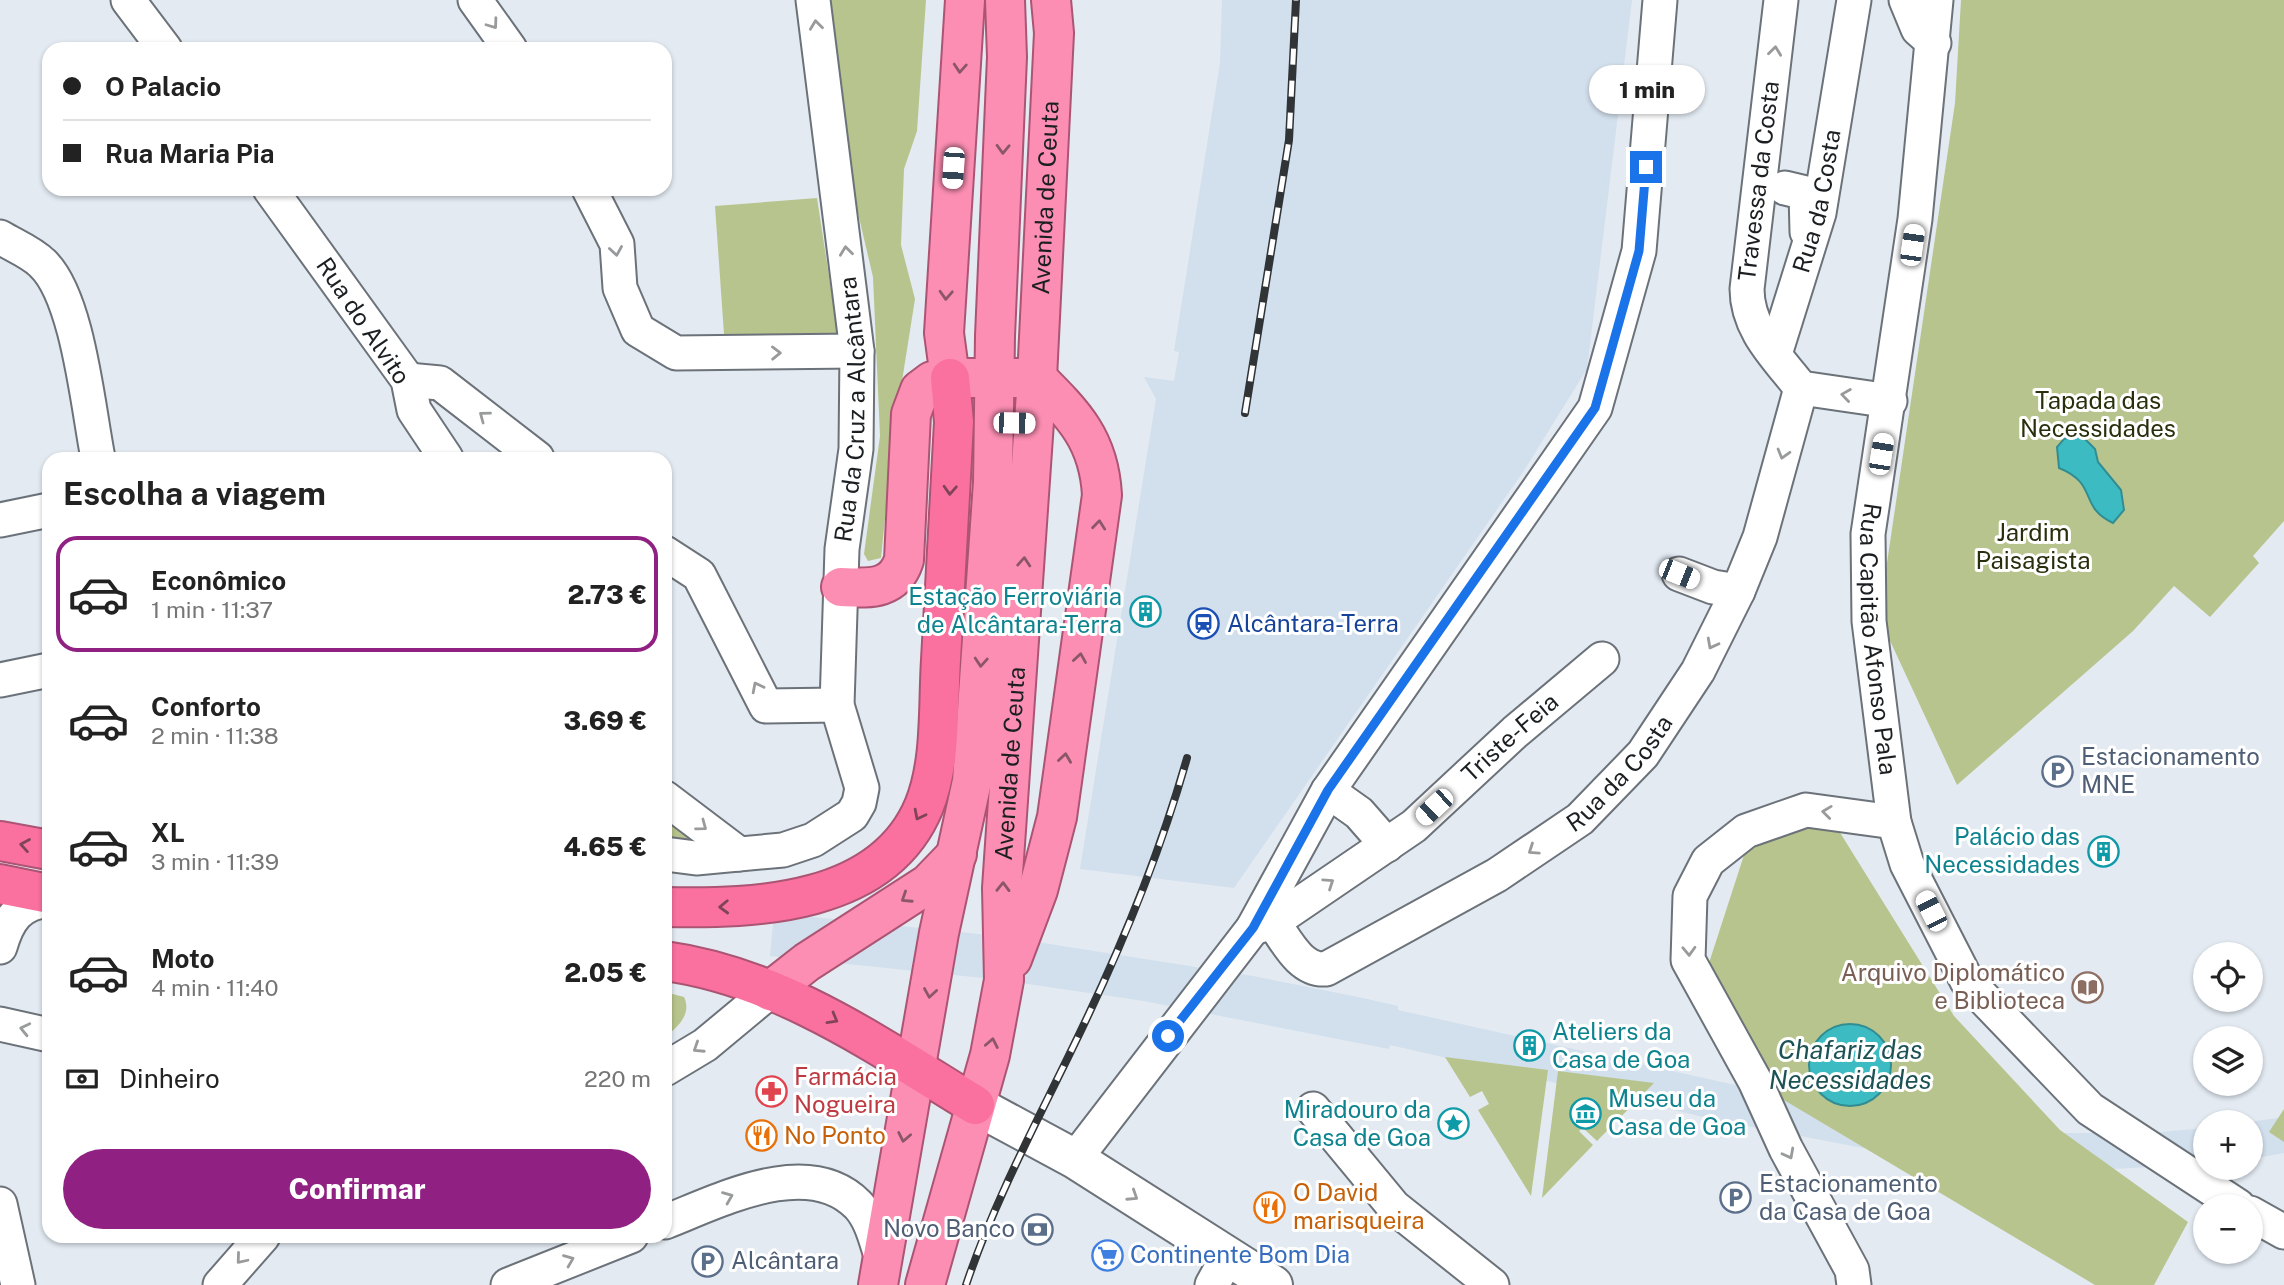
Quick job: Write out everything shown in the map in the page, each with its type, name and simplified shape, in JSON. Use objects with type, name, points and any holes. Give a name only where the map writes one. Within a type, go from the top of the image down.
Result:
[{"type":"highway","points":[[672,907],[753,907],[834,889],[873,869],[909,834],[924,804],[936,750],[954,422],[944,333],[965,0]]},
{"type":"highway","name":"Avenida de Ceuta","points":[[880,1272],[939,933],[972,781],[993,482],[994,378],[1007,57],[1005,0]]},
{"type":"highway","name":"Avenida de Ceuta","points":[[925,1285],[990,1055],[1004,980],[1002,888],[1037,378],[1054,33],[1051,0]]},
{"type":"highway","points":[[841,587],[883,586],[893,580],[901,570],[911,414],[920,390],[932,381],[950,378],[1037,378],[1068,409],[1092,443],[1100,470],[1102,495],[1057,817],[1038,890],[1004,980]]},
{"type":"highway","points":[[910,436],[928,423],[1034,424]]},
{"type":"highway","points":[[0,841],[42,849]]},
{"type":"highway","points":[[770,991],[807,962],[928,884],[957,853]]},
{"type":"highway","points":[[0,884],[42,893]]},
{"type":"highway","points":[[672,962],[696,966],[770,991],[830,1017],[975,1105]]},
{"type":"street","points":[[128,0],[160,42]]},
{"type":"street","points":[[475,0],[505,42]]},
{"type":"street","name":"Rua da Cruz a Alcântara","points":[[739,853],[783,850],[813,839],[852,814],[859,803],[861,775],[837,705],[842,549],[856,449],[857,351],[813,0]]},
{"type":"street","points":[[1075,1159],[1263,925],[1328,790],[1595,408],[1639,251],[1660,0]]},
{"type":"street","name":"Travessa da Costa","points":[[1775,354],[1752,323],[1746,289],[1781,0]]},
{"type":"street","name":"Rua da Costa","points":[[1775,354],[1819,213],[1854,0]]},
{"type":"street","points":[[1906,0],[1918,29],[1934,43]]},
{"type":"street","name":"Rua Capitão Afonso Pala","points":[[1936,0],[1916,219],[1868,534],[1866,582],[1894,821],[1907,864],[1967,981],[2090,1109],[2220,1194]]},
{"type":"street","points":[[1785,188],[1806,193],[1807,249]]},
{"type":"street","name":"Rua do Alvito","points":[[275,196],[408,380],[414,410],[442,452]]},
{"type":"street","points":[[593,196],[617,244],[620,288],[638,330],[676,353],[857,351]]},
{"type":"street","points":[[0,238],[41,262],[61,286],[71,318],[97,452]]},
{"type":"street","points":[[1775,354],[1801,388],[1890,401]]},
{"type":"street","points":[[408,380],[440,383],[529,452]]},
{"type":"street","name":"Rua da Costa","points":[[1263,925],[1302,961],[1316,970],[1326,969],[1497,875],[1580,819],[1643,754],[1698,671],[1738,591],[1760,537],[1801,388]]},
{"type":"street","points":[[0,520],[42,511]]},
{"type":"street","points":[[672,558],[699,575],[766,706],[837,705]]},
{"type":"street","points":[[1679,574],[1713,587],[1738,591]]},
{"type":"street","name":"Triste-Feia","points":[[1263,925],[1415,825],[1515,733],[1602,659]]},
{"type":"street","points":[[0,680],[42,671]]},
{"type":"street","points":[[1328,790],[1359,813],[1387,845]]},
{"type":"street","points":[[672,803],[739,853]]},
{"type":"street","points":[[1854,1285],[1852,1270],[1786,1149],[1755,1081],[1688,960],[1690,896],[1709,861],[1746,831],[1806,810],[1894,821]]},
{"type":"street","points":[[672,855],[696,858],[739,853]]},
{"type":"street","points":[[0,947],[5,929],[18,910],[32,902],[42,901]]},
{"type":"street","points":[[672,1065],[705,1045],[770,991]]},
{"type":"street","points":[[0,1024],[42,1033]]},
{"type":"street","points":[[975,1105],[1075,1159],[1220,1271],[1272,1285]]},
{"type":"street","points":[[1312,1109],[1394,1207],[1492,1285]]},
{"type":"street","points":[[672,1219],[755,1187],[800,1182],[843,1193],[859,1206],[870,1221],[880,1272]]},
{"type":"street","points":[[0,1204],[18,1285]]},
{"type":"street","points":[[2263,1220],[2284,1232]]},
{"type":"street","points":[[220,1285],[257,1243]]},
{"type":"street","points":[[508,1285],[613,1243]]},
{"type":"shaded area","points":[[1222,0],[1632,0],[1587,369],[1523,472],[1234,888],[1080,869],[1156,399],[1144,377],[1174,381],[1179,352],[1174,351],[1220,63]]},
{"type":"shaded area","points":[[774,913],[998,936],[1253,976],[1363,998],[1398,1006],[1398,1010],[1829,1106],[2044,1133],[2149,1133],[2193,1129],[2193,1165],[2095,1170],[1879,1151],[1721,1121],[1390,1045],[1389,1049],[1144,1001],[993,979],[770,956]]},
{"type":"shaded area","points":[[2284,1117],[2284,1153],[2263,1157],[2263,1120]]},
{"type":"green space","points":[[831,0],[926,0],[917,131],[904,169],[901,245],[915,299],[893,438],[881,558],[868,561],[864,554],[880,436],[873,277],[842,145]]},
{"type":"green space","name":"Tapada das Necessidades","points":[[1961,0],[2284,0],[2284,521],[2253,556],[2259,563],[2210,617],[2174,586],[2133,631],[1957,785],[1879,617],[1955,103]]},
{"type":"green space","points":[[817,198],[838,335],[725,348],[715,206]]},
{"type":"green space","points":[[672,813],[717,846],[672,840]]},
{"type":"green space","points":[[1810,818],[1839,831],[1954,1016],[2060,1130],[2188,1222],[2154,1285],[2095,1285],[1774,1094],[1708,966],[1745,852]]},
{"type":"green space","points":[[672,994],[684,997],[686,1003],[685,1014],[672,1030]]},
{"type":"green space","points":[[1445,1057],[1548,1070],[1531,1196],[1478,1110],[1489,1104],[1482,1091],[1470,1097]]},
{"type":"green space","points":[[1558,1071],[1654,1083],[1597,1141],[1583,1128],[1579,1131],[1593,1145],[1542,1198]]},
{"type":"green space","points":[[2284,1109],[2284,1142],[2269,1132]]},
{"type":"water","points":[[2079,433],[2095,449],[2098,462],[2121,490],[2124,510],[2113,523],[2095,510],[2079,481],[2059,468],[2057,447],[2064,439]]},
{"type":"water","name":"Chafariz das Necessidades","points":[[1850,1024],[1866,1027],[1879,1036],[1888,1049],[1891,1065],[1888,1081],[1879,1094],[1866,1103],[1850,1106],[1834,1103],[1821,1094],[1812,1081],[1809,1065],[1812,1049],[1821,1036],[1834,1027]]},
{"type":"railway","points":[[1245,413],[1289,140],[1296,0]]},
{"type":"railway","points":[[966,1285],[1006,1184],[1115,957],[1166,826],[1187,758]]},
{"type":"place","name":"Estação Ferroviária de Alcântara-Terra","points":[[1145,611]]},
{"type":"place","name":"Alcântara-Terra","points":[[1204,624]]},
{"type":"place","name":"Estacionamento MNE","points":[[2058,771]]},
{"type":"place","name":"Palácio das Necessidades","points":[[2103,851]]},
{"type":"place","name":"Arquivo Diplomático e Biblioteca","points":[[2088,987]]},
{"type":"place","name":"Ateliers da Casa de Goa","points":[[1529,1046]]},
{"type":"place","name":"Farmácia Nogueira","points":[[771,1091]]},
{"type":"place","name":"Museu da Casa de Goa","points":[[1585,1113]]},
{"type":"place","name":"Miradouro da Casa de Goa","points":[[1454,1124]]},
{"type":"place","name":"No Ponto","points":[[761,1136]]},
{"type":"place","name":"Estacionamento da Casa de Goa","points":[[1736,1198]]},
{"type":"place","name":"O David marisqueira","points":[[1270,1207]]},
{"type":"place","name":"Novo Banco","points":[[1038,1229]]},
{"type":"place","name":"Continente Bom Dia","points":[[1107,1255]]},
{"type":"place","name":"Alcântara","points":[[708,1261]]},
{"type":"route","points":[[1168,1036],[1253,928],[1328,790],[1595,408],[1639,251],[1646,167]]},
{"type":"park label","name":"Jardim Paisagista","points":[[2033,547]]}]
